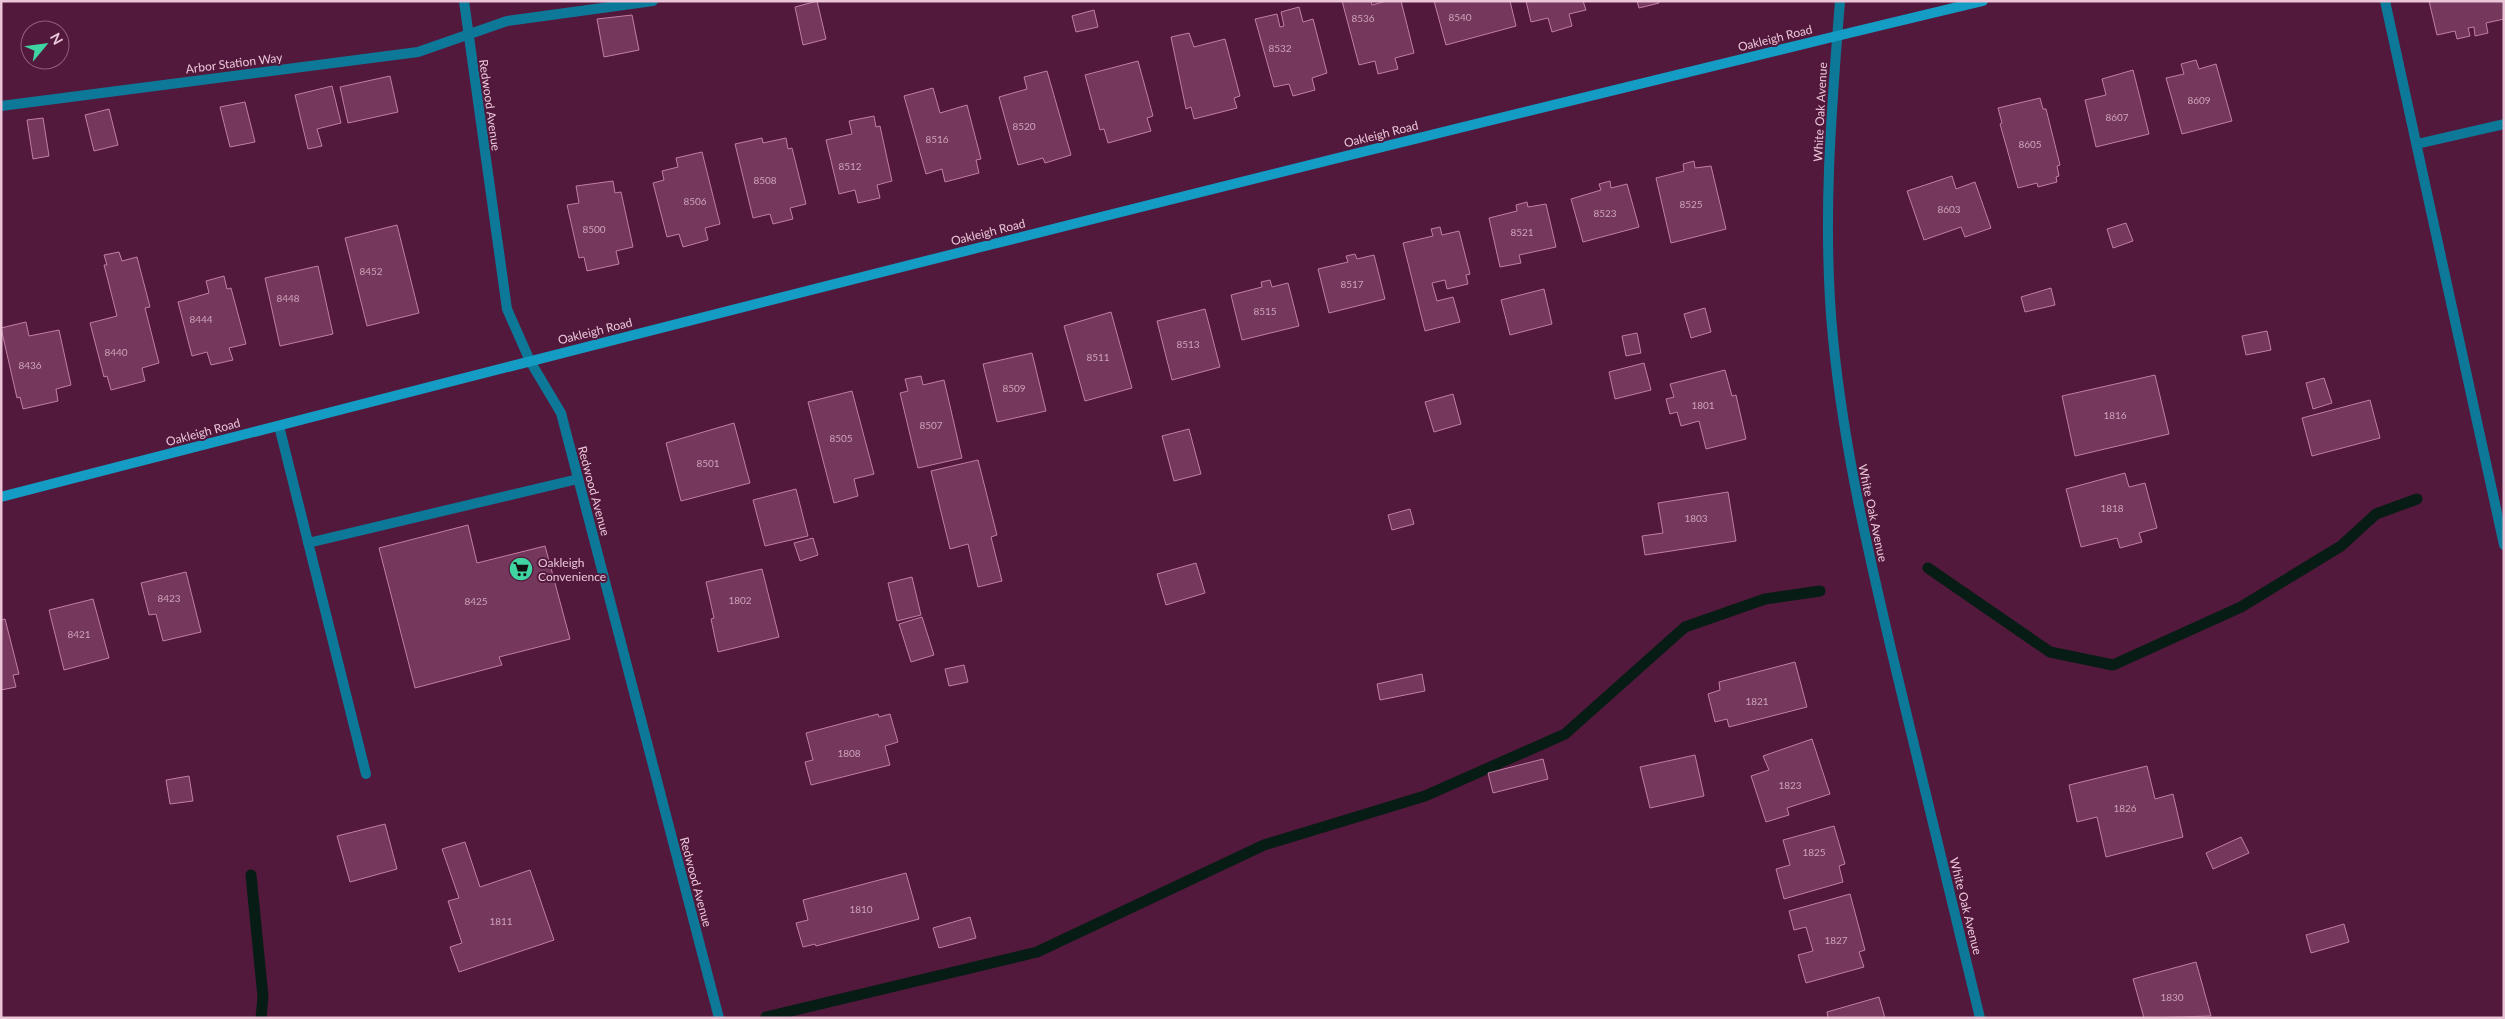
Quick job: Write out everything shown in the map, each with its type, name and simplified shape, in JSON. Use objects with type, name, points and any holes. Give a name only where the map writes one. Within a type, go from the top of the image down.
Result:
[{"type":"street","name":"Redwood Avenue","points":[[464,1],[467,35],[507,308],[530,360],[561,413],[719,1018]]},
{"type":"street","name":"Arbor Station Way","points":[[1,106],[418,52],[507,21],[653,1]]},
{"type":"street","name":"White Oak Avenue","points":[[1840,1],[1829,186],[1828,260],[1833,336],[1842,411],[1867,548],[1980,1018]]},
{"type":"street","name":"Oakleigh Road","points":[[1,497],[530,360],[1286,170],[1983,1]]},
{"type":"street","points":[[2385,1],[2504,545]]},
{"type":"street","points":[[2417,144],[2504,124]]},
{"type":"street","points":[[279,426],[366,774]]},
{"type":"street","points":[[308,543],[578,479]]},
{"type":"building","points":[[817,1],[826,39],[803,45],[795,7]]},
{"type":"building","points":[[1342,1],[1371,1],[1372,5],[1386,1],[1401,1],[1414,53],[1395,58],[1398,69],[1378,74],[1375,61],[1359,65]]},
{"type":"building","points":[[1434,1],[1510,1],[1516,26],[1446,45]]},
{"type":"building","points":[[1526,1],[1583,1],[1586,10],[1569,14],[1572,26],[1552,32],[1548,18],[1531,22]]},
{"type":"building","points":[[1637,1],[1659,1],[1659,3],[1639,8]]},
{"type":"building","points":[[2429,1],[2504,1],[2504,19],[2486,23],[2488,33],[2475,36],[2474,27],[2468,28],[2470,36],[2457,39],[2455,31],[2437,35]]},
{"type":"building","points":[[1299,7],[1303,22],[1313,19],[1327,73],[1312,78],[1315,90],[1293,96],[1289,84],[1274,87],[1255,19],[1277,14],[1280,27],[1284,26],[1281,12]]},
{"type":"building","points":[[1094,10],[1098,27],[1076,32],[1072,16]]},
{"type":"building","points":[[632,15],[639,50],[604,57],[597,19]]},
{"type":"building","points":[[1189,33],[1194,47],[1225,39],[1240,96],[1234,98],[1237,108],[1194,119],[1191,107],[1186,109],[1171,37]]},
{"type":"building","points":[[2196,60],[2199,69],[2216,64],[2232,121],[2182,134],[2166,78],[2184,74],[2181,64]]},
{"type":"building","points":[[1138,61],[1153,116],[1147,118],[1151,131],[1108,143],[1104,129],[1100,130],[1085,75]]},
{"type":"building","points":[[2133,70],[2149,134],[2096,147],[2085,100],[2106,95],[2102,79]]},
{"type":"building","points":[[1047,71],[1071,155],[1045,163],[1043,158],[1018,165],[999,97],[1027,89],[1024,77]]},
{"type":"building","points":[[390,76],[398,112],[348,123],[340,87]]},
{"type":"building","points":[[332,86],[341,123],[317,129],[322,146],[308,149],[295,95]]},
{"type":"building","points":[[933,88],[940,113],[967,105],[981,159],[976,160],[979,173],[945,182],[942,169],[926,174],[904,96]]},
{"type":"building","points":[[2040,98],[2043,109],[2046,109],[2060,165],[2057,166],[2059,176],[2056,177],[2057,182],[2038,187],[2037,183],[2018,188],[2000,124],[2002,123],[1998,108]]},
{"type":"building","points":[[245,102],[255,142],[230,147],[220,107]]},
{"type":"building","points":[[109,109],[118,145],[94,151],[85,115]]},
{"type":"building","points":[[874,116],[876,127],[880,126],[892,181],[877,185],[880,198],[858,203],[855,190],[839,194],[826,140],[852,134],[849,121]]},
{"type":"building","points":[[43,118],[49,156],[33,159],[27,120]]},
{"type":"building","points":[[762,138],[763,143],[786,138],[788,149],[792,148],[806,204],[790,208],[793,219],[773,224],[770,214],[753,218],[735,144]]},
{"type":"building","points":[[702,152],[720,224],[705,228],[708,240],[683,247],[679,234],[667,237],[653,183],[664,180],[662,171],[678,167],[676,158]]},
{"type":"building","points":[[1694,161],[1695,168],[1711,166],[1726,229],[1671,243],[1656,178],[1684,171],[1683,164]]},
{"type":"building","points":[[1952,176],[1956,189],[1975,182],[1991,228],[1965,237],[1961,227],[1924,240],[1907,191]]},
{"type":"building","points":[[613,181],[615,193],[621,192],[633,247],[616,251],[619,264],[587,271],[584,257],[579,258],[567,205],[579,203],[576,186]]},
{"type":"building","points":[[1610,181],[1611,188],[1627,184],[1639,227],[1583,242],[1571,199],[1601,190],[1599,184]]},
{"type":"building","points":[[1527,202],[1528,207],[1546,204],[1556,247],[1519,255],[1521,263],[1500,267],[1489,218],[1517,211],[1516,205]]},
{"type":"building","points":[[2126,223],[2133,241],[2113,248],[2107,229]]},
{"type":"building","points":[[397,225],[419,313],[367,326],[345,238]]},
{"type":"building","points":[[1440,227],[1442,235],[1459,231],[1470,274],[1466,275],[1468,284],[1447,289],[1445,280],[1432,283],[1437,301],[1453,297],[1460,322],[1425,331],[1403,243],[1433,236],[1431,229]]},
{"type":"building","points":[[119,252],[122,261],[137,257],[150,307],[145,308],[159,363],[142,368],[145,381],[111,390],[107,376],[104,377],[90,323],[117,316],[104,265],[107,265],[104,255]]},
{"type":"building","points":[[1355,254],[1357,259],[1374,255],[1385,299],[1329,313],[1318,269],[1348,262],[1346,256]]},
{"type":"building","points":[[318,266],[333,334],[280,346],[265,278]]},
{"type":"building","points":[[224,276],[227,289],[231,288],[246,344],[229,348],[233,360],[211,365],[207,352],[192,356],[178,302],[209,293],[206,281]]},
{"type":"building","points":[[1270,280],[1272,287],[1288,283],[1299,326],[1242,340],[1231,295],[1262,287],[1261,282]]},
{"type":"building","points":[[2051,288],[2055,305],[2025,312],[2021,297]]},
{"type":"building","points":[[1544,289],[1552,324],[1510,335],[1501,300]]},
{"type":"building","points":[[1705,308],[1711,332],[1691,338],[1684,314]]},
{"type":"building","points":[[1205,309],[1220,367],[1172,380],[1157,321]]},
{"type":"building","points":[[1111,312],[1132,388],[1085,401],[1064,326]]},
{"type":"building","points":[[26,322],[29,336],[59,330],[71,385],[56,389],[58,401],[23,409],[20,397],[17,398],[1,328]]},
{"type":"building","points":[[2267,331],[2271,350],[2246,355],[2242,336]]},
{"type":"building","points":[[1637,333],[1641,353],[1626,356],[1622,336]]},
{"type":"building","points":[[1032,353],[1046,411],[997,422],[983,364]]},
{"type":"building","points":[[1644,363],[1651,390],[1615,399],[1609,372]]},
{"type":"building","points":[[1725,370],[1732,396],[1736,395],[1746,439],[1706,449],[1699,421],[1681,426],[1677,412],[1670,414],[1666,399],[1674,397],[1670,384]]},
{"type":"building","points":[[2155,375],[2169,434],[2075,456],[2062,396]]},
{"type":"building","points":[[921,376],[923,385],[944,380],[962,458],[918,468],[900,393],[908,391],[905,379]]},
{"type":"building","points":[[2324,378],[2332,403],[2313,409],[2306,383]]},
{"type":"building","points":[[852,391],[874,474],[854,479],[858,496],[834,503],[808,402]]},
{"type":"building","points":[[1453,394],[1461,424],[1434,432],[1425,402]]},
{"type":"building","points":[[2370,400],[2380,438],[2312,456],[2302,418]]},
{"type":"building","points":[[734,423],[750,483],[681,501],[666,443]]},
{"type":"building","points":[[1189,429],[1201,474],[1174,481],[1162,436]]},
{"type":"building","points":[[978,460],[997,535],[991,537],[1002,581],[978,587],[968,544],[950,549],[931,471]]},
{"type":"building","points":[[2125,473],[2129,487],[2145,483],[2157,528],[2139,533],[2142,542],[2120,548],[2117,538],[2081,547],[2066,489]]},
{"type":"building","points":[[796,489],[808,536],[765,546],[753,500]]},
{"type":"building","points":[[1728,492],[1736,541],[1645,555],[1642,536],[1663,533],[1658,503]]},
{"type":"building","points":[[1410,509],[1414,524],[1392,530],[1388,515]]},
{"type":"building","points":[[468,525],[477,563],[545,546],[570,639],[499,657],[502,665],[415,688],[379,548]]},
{"type":"building","points":[[813,538],[818,555],[800,561],[794,543]]},
{"type":"building","points":[[1196,563],[1205,593],[1166,605],[1157,574]]},
{"type":"building","points":[[762,569],[779,637],[718,652],[711,619],[714,618],[706,582]]},
{"type":"building","points":[[186,572],[201,632],[163,641],[156,614],[149,615],[141,583]]},
{"type":"building","points":[[912,577],[921,615],[897,621],[888,583]]},
{"type":"building","points":[[93,599],[109,658],[64,670],[49,610]]},
{"type":"building","points":[[922,617],[934,655],[911,662],[899,624]]},
{"type":"building","points":[[5,619],[19,674],[13,675],[16,687],[1,690],[1,620]]},
{"type":"building","points":[[1795,662],[1807,707],[1729,727],[1727,719],[1715,722],[1708,694],[1720,690],[1719,682]]},
{"type":"building","points":[[964,665],[968,682],[949,686],[945,669]]},
{"type":"building","points":[[1422,674],[1425,691],[1380,700],[1377,684]]},
{"type":"building","points":[[878,714],[879,717],[890,714],[898,742],[885,746],[890,765],[811,785],[805,762],[813,760],[806,733]]},
{"type":"building","points":[[1812,739],[1830,794],[1787,808],[1789,815],[1766,822],[1751,776],[1769,770],[1763,756]]},
{"type":"building","points":[[1695,755],[1704,796],[1650,808],[1640,767]]},
{"type":"building","points":[[1543,759],[1548,779],[1493,793],[1488,773]]},
{"type":"building","points":[[2147,766],[2155,799],[2173,794],[2183,837],[2106,857],[2097,817],[2077,822],[2069,785]]},
{"type":"building","points":[[189,776],[193,801],[170,804],[166,780]]},
{"type":"building","points":[[385,824],[397,869],[350,882],[337,836]]},
{"type":"building","points":[[1834,826],[1845,864],[1839,866],[1843,882],[1784,899],[1776,869],[1790,865],[1783,840]]},
{"type":"building","points":[[2241,837],[2249,853],[2213,869],[2206,853]]},
{"type":"building","points":[[465,842],[480,887],[530,870],[554,940],[459,972],[450,947],[462,943],[448,901],[459,898],[442,849]]},
{"type":"building","points":[[906,873],[919,919],[816,946],[815,944],[803,947],[796,923],[808,920],[803,900]]},
{"type":"building","points":[[1850,894],[1865,950],[1859,952],[1864,967],[1806,983],[1798,955],[1813,951],[1806,927],[1794,930],[1789,911]]},
{"type":"building","points":[[970,917],[976,938],[939,948],[933,928]]},
{"type":"building","points":[[2344,924],[2349,942],[2311,953],[2306,935]]},
{"type":"building","points":[[2196,962],[2211,1016],[2144,1018],[2133,979]]},
{"type":"building","points":[[1879,997],[1885,1018],[1828,1018],[1827,1012]]},
{"type":"waterway","points":[[1928,568],[2050,652],[2113,665],[2241,607],[2341,546],[2376,514],[2417,499]]},
{"type":"waterway","points":[[766,1017],[1037,952],[1264,845],[1425,796],[1565,734],[1685,627],[1765,599],[1820,591]]},
{"type":"waterway","points":[[251,875],[263,997],[261,1018]]},
{"type":"place","name":"Oakleigh Convenience","points":[[521,569]]}]
